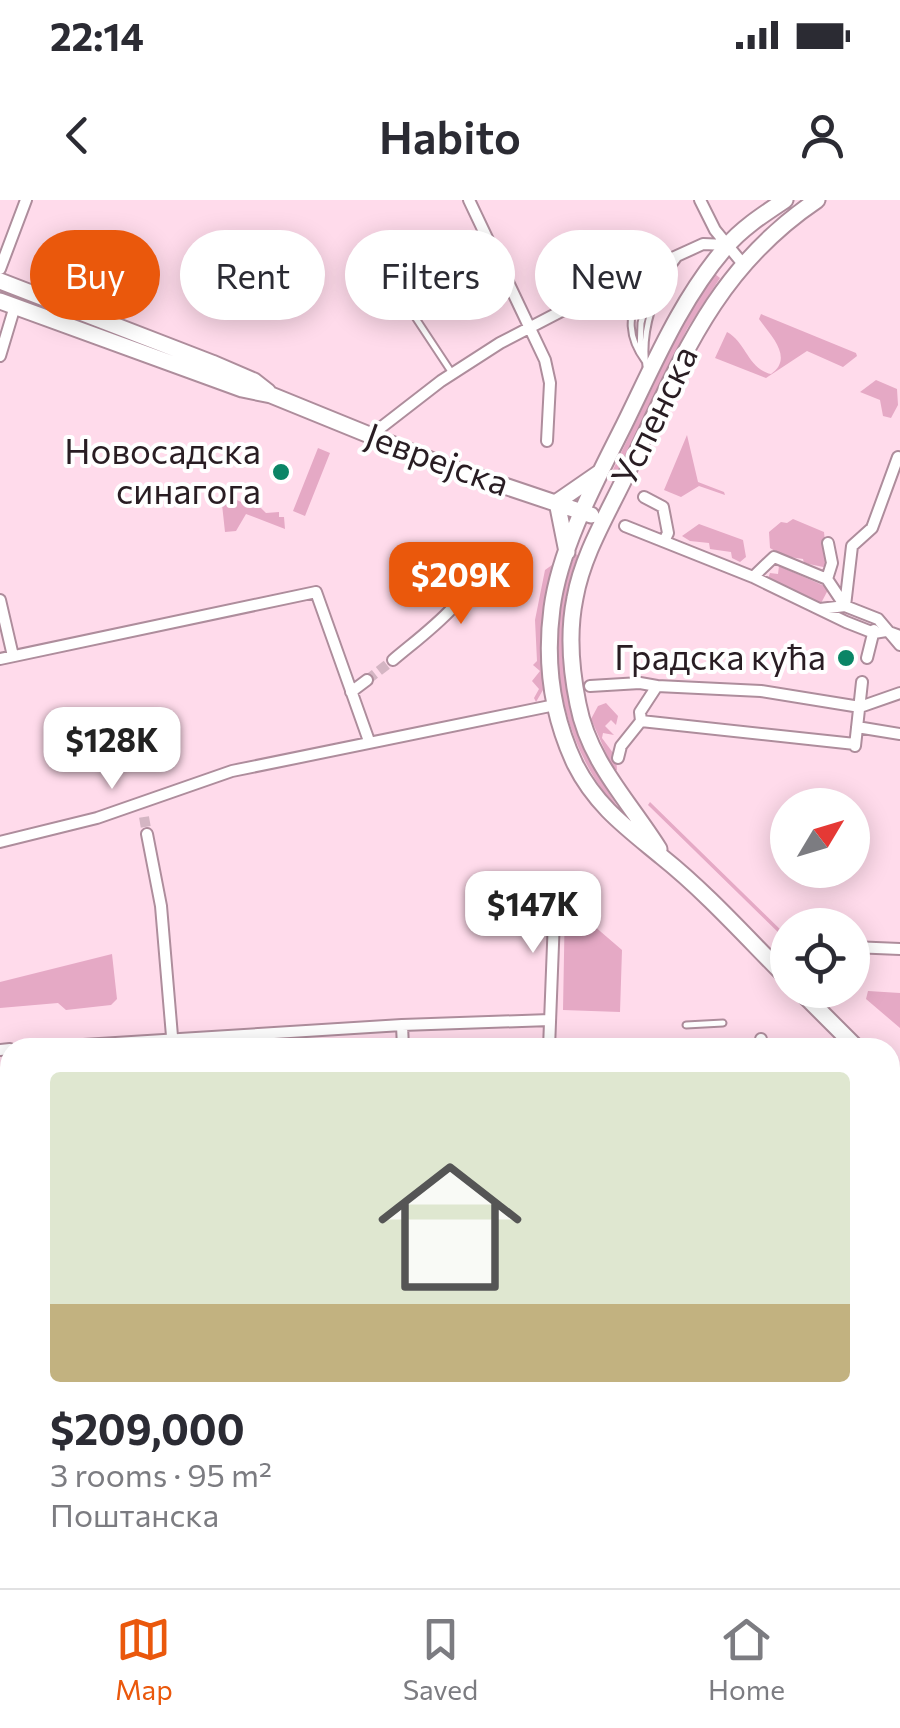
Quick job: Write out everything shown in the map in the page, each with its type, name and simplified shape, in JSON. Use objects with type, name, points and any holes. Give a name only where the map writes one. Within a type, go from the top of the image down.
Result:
[{"type":"main road","name":"Успенска","points":[[663,857],[622,826],[600,803],[575,764],[555,704],[550,671],[555,590],[602,470],[692,292],[727,246],[785,200]]},
{"type":"main road","name":"Успенска","points":[[663,857],[600,766],[578,706],[571,656],[574,600],[604,520],[690,340],[743,264],[773,234],[817,200]]},
{"type":"main road","name":"Јеврејска","points":[[0,281],[254,381],[271,395]]},
{"type":"main road","name":"Јеврејска","points":[[8,304],[242,389],[271,395],[484,480],[604,520]]},
{"type":"main road","points":[[567,556],[557,502],[602,470]]},
{"type":"main road","points":[[663,857],[770,961]]},
{"type":"main road","points":[[817,1008],[848,1038]]},
{"type":"street","points":[[0,269],[26,200]]},
{"type":"street","points":[[469,200],[545,360],[550,383],[547,441]]},
{"type":"street","points":[[700,200],[727,246],[743,264]]},
{"type":"street","points":[[679,257],[703,244],[727,246]]},
{"type":"street","points":[[0,356],[8,304]]},
{"type":"street","points":[[370,436],[452,373],[543,320]]},
{"type":"street","points":[[832,563],[872,528],[898,457]]},
{"type":"street","points":[[644,497],[663,507],[668,533],[664,541]]},
{"type":"street","points":[[625,526],[664,541],[675,551],[753,577],[846,622],[900,636]]},
{"type":"street","points":[[827,579],[832,563],[828,543]]},
{"type":"street","points":[[848,607],[852,546]]},
{"type":"street","points":[[753,577],[774,558],[827,579],[848,607]]},
{"type":"street","points":[[393,660],[459,600],[476,576],[481,560]]},
{"type":"street","points":[[0,659],[316,592],[369,741]]},
{"type":"street","points":[[0,600],[13,656]]},
{"type":"street","points":[[818,610],[848,607],[876,618],[880,632],[900,645]]},
{"type":"street","points":[[867,658],[880,632]]},
{"type":"street","points":[[350,692],[367,680]]},
{"type":"street","points":[[641,721],[854,745],[862,682]]},
{"type":"street","points":[[590,686],[640,683],[761,689],[860,707],[900,693]]},
{"type":"street","points":[[618,758],[621,746],[641,721],[640,712],[657,686]]},
{"type":"street","points":[[0,842],[142,803],[232,771],[369,741],[462,729],[555,704]]},
{"type":"street","points":[[857,727],[900,734]]},
{"type":"street","points":[[142,803],[144,817]]},
{"type":"street","points":[[147,834],[161,906],[173,1038]]},
{"type":"street","points":[[549,1038],[555,893]]},
{"type":"street","points":[[870,948],[900,949]]},
{"type":"street","points":[[237,1038],[402,1025],[550,1020]]},
{"type":"street","points":[[402,1025],[402,1038]]},
{"type":"lane","points":[[643,359],[654,306],[668,270],[679,257]]},
{"type":"lane","points":[[416,320],[452,373]]},
{"type":"lane","points":[[632,320],[632,342],[643,359]]},
{"type":"lane","points":[[643,320],[646,380]]},
{"type":"lane","points":[[686,1025],[723,1023]]},
{"type":"shaded area","points":[[715,274],[720,278],[687,329],[616,479],[610,476],[682,325]]},
{"type":"shaded area","points":[[761,314],[857,356],[843,367],[807,351],[766,378],[715,358],[727,332],[757,367],[771,374],[778,368],[780,354],[759,319]]},
{"type":"shaded area","points":[[876,380],[897,389],[898,405],[891,418],[883,416],[880,400],[860,392]]},
{"type":"shaded area","points":[[687,435],[698,482],[725,495],[699,486],[681,497],[664,490]]},
{"type":"shaded area","points":[[318,448],[330,453],[305,516],[293,511]]},
{"type":"shaded area","points":[[220,486],[230,490],[228,496],[250,506],[256,503],[266,513],[279,512],[279,517],[284,517],[285,529],[246,514],[236,531],[225,532]]},
{"type":"shaded area","points":[[793,519],[824,532],[828,568],[783,556],[770,548],[769,532],[781,522]]},
{"type":"shaded area","points":[[699,524],[743,540],[746,557],[740,562],[732,558],[731,552],[710,549],[709,543],[682,536]]},
{"type":"shaded area","points":[[575,554],[578,555],[567,592],[563,628],[568,698],[592,764],[632,826],[607,797],[588,766],[563,699],[559,627],[564,590]]},
{"type":"shaded area","points":[[552,565],[541,626],[543,690],[536,702],[539,689],[532,681],[540,671],[533,665],[537,661],[535,620],[545,570]]},
{"type":"shaded area","points":[[779,566],[829,588],[819,607],[767,581],[770,573],[778,574]]},
{"type":"shaded area","points":[[606,703],[618,716],[616,725],[611,720],[605,726],[614,735],[603,733],[602,738],[616,757],[614,771],[591,719],[598,706]]},
{"type":"shaded area","points":[[650,802],[770,919],[770,924],[648,805]]},
{"type":"shaded area","points":[[565,901],[622,950],[620,1012],[563,1010]]},
{"type":"shaded area","points":[[112,954],[117,999],[111,1005],[66,1010],[58,1003],[0,1008],[0,982]]},
{"type":"shaded area","points":[[870,991],[900,993],[900,1028],[870,1002]]},
{"type":"tunnel","points":[[367,680],[393,660]]},
{"type":"tunnel","points":[[144,817],[147,834]]},
{"type":"place","name":"Новосадска синагога","points":[[281,472]]},
{"type":"place","name":"Градска кућа","points":[[846,658]]}]
